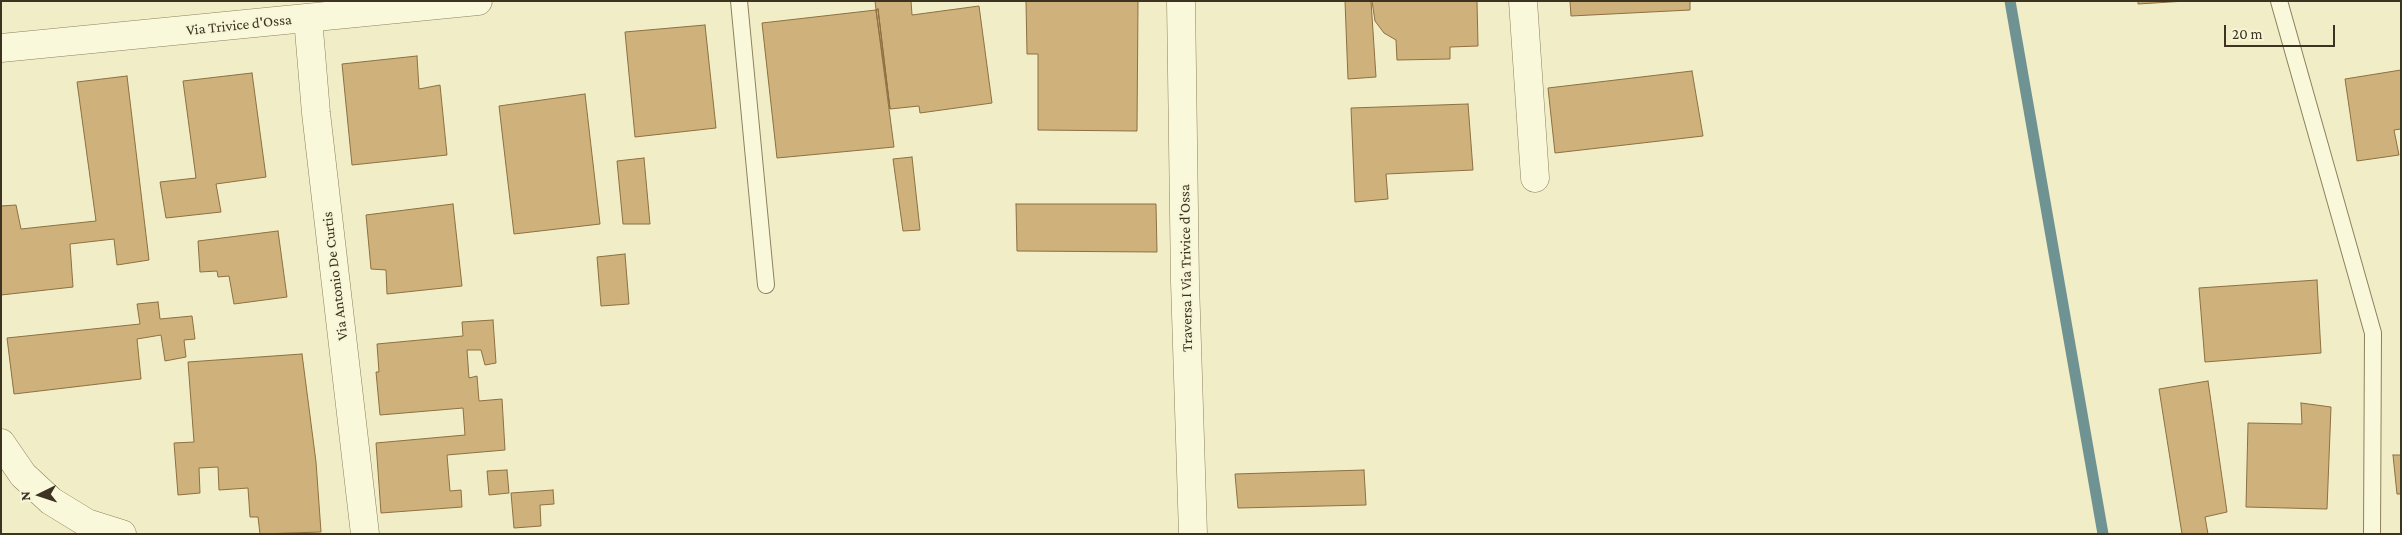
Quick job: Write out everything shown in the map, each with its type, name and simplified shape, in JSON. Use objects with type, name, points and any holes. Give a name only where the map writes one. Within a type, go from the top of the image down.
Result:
[{"type":"street","name":"Traversa I Via Trivice d'Ossa","points":[[1182,1],[1185,282],[1192,534]]},
{"type":"street","points":[[1523,1],[1535,178]]},
{"type":"street","name":"Via Trivice d'Ossa","points":[[1,48],[462,2]]},
{"type":"street","name":"Via Antonio De Curtis","points":[[308,18],[316,114],[365,534]]},
{"type":"street","points":[[1,443],[23,475],[51,500],[87,524],[122,534]]},
{"type":"lane","points":[[739,1],[766,285]]},
{"type":"lane","points":[[2279,1],[2373,334],[2372,534]]},
{"type":"building","points":[[875,1],[911,1],[912,15],[979,6],[992,103],[920,113],[919,106],[890,109],[878,9],[876,10]]},
{"type":"building","points":[[1026,1],[1138,1],[1137,131],[1038,130],[1038,54],[1027,54]]},
{"type":"building","points":[[1345,1],[1371,1],[1376,77],[1348,79]]},
{"type":"building","points":[[1372,1],[1477,1],[1478,46],[1450,47],[1450,59],[1397,60],[1396,40],[1384,33],[1375,21]]},
{"type":"building","points":[[1570,1],[1690,1],[1690,10],[1571,16]]},
{"type":"building","points":[[2138,1],[2186,1],[2138,4]]},
{"type":"building","points":[[878,9],[890,109],[876,10]]},
{"type":"building","points":[[876,10],[894,147],[777,158],[762,23]]},
{"type":"building","points":[[705,25],[716,128],[635,137],[625,32]]},
{"type":"building","points":[[417,56],[419,89],[440,85],[447,155],[352,165],[342,64]]},
{"type":"building","points":[[2401,70],[2401,129],[2394,130],[2399,155],[2357,161],[2345,79]]},
{"type":"building","points":[[1692,71],[1703,136],[1555,153],[1548,88]]},
{"type":"building","points":[[252,73],[266,177],[216,184],[221,212],[166,218],[160,182],[196,178],[183,81]]},
{"type":"building","points":[[127,76],[149,260],[117,265],[114,239],[70,244],[73,287],[1,295],[1,206],[16,205],[21,229],[96,221],[77,82]]},
{"type":"building","points":[[585,94],[600,224],[514,234],[499,106]]},
{"type":"building","points":[[1468,104],[1473,170],[1386,174],[1388,199],[1355,202],[1351,108]]},
{"type":"building","points":[[912,157],[920,230],[903,231],[893,159]]},
{"type":"building","points":[[644,158],[650,224],[623,224],[617,161]]},
{"type":"building","points":[[453,204],[462,286],[387,294],[386,270],[371,269],[366,215]]},
{"type":"building","points":[[1016,204],[1156,204],[1157,252],[1017,251]]},
{"type":"building","points":[[278,231],[287,297],[234,304],[229,276],[218,277],[217,271],[200,272],[198,241]]},
{"type":"building","points":[[625,254],[629,304],[601,306],[597,257]]},
{"type":"building","points":[[2317,280],[2321,353],[2205,362],[2199,288]]},
{"type":"building","points":[[158,302],[160,319],[192,316],[195,339],[184,340],[186,357],[165,361],[161,335],[137,339],[141,379],[14,394],[7,338],[140,324],[137,304]]},
{"type":"building","points":[[493,320],[496,363],[485,365],[481,350],[467,350],[469,378],[477,376],[479,401],[502,399],[505,450],[447,455],[450,491],[461,490],[462,507],[381,513],[376,443],[465,435],[463,408],[380,415],[376,372],[379,372],[377,344],[463,336],[462,322]]},
{"type":"building","points":[[302,354],[316,462],[321,532],[260,534],[258,517],[250,517],[248,488],[219,490],[218,467],[199,468],[200,493],[178,495],[174,443],[194,442],[188,362]]},
{"type":"building","points":[[2208,381],[2227,512],[2205,517],[2208,534],[2182,534],[2159,389]]},
{"type":"building","points":[[2301,403],[2331,407],[2327,509],[2246,507],[2248,423],[2302,424]]},
{"type":"building","points":[[2393,455],[2401,455],[2401,494],[2397,494]]},
{"type":"building","points":[[507,470],[509,493],[489,495],[487,471]]},
{"type":"building","points":[[1364,470],[1366,505],[1238,508],[1235,474]]},
{"type":"building","points":[[553,490],[554,504],[540,505],[541,526],[514,528],[511,493]]},
{"type":"waterway","points":[[2010,1],[2103,534]]}]
